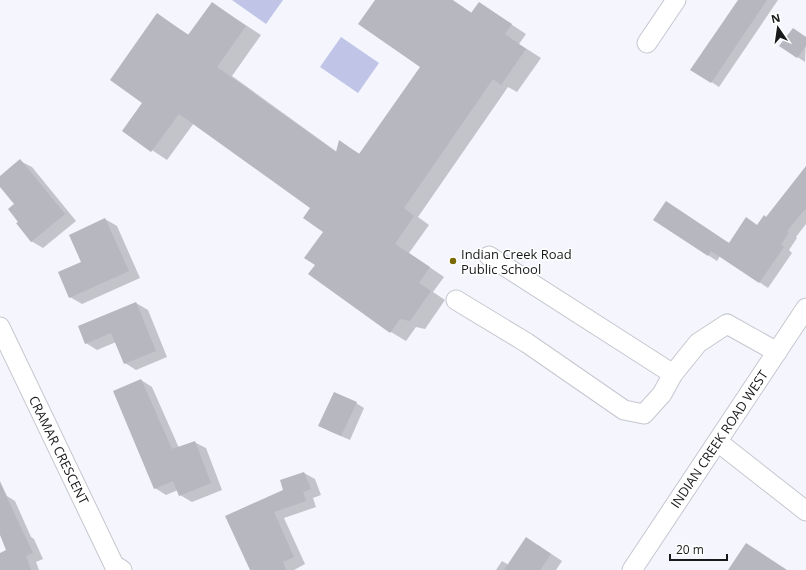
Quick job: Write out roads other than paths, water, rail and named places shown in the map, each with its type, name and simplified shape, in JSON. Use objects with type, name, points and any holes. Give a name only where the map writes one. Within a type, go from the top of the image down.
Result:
[{"type":"street","points":[[647,43],[676,0]]},
{"type":"street","points":[[489,256],[673,374]]},
{"type":"street","points":[[456,300],[527,343],[624,410],[644,414],[662,394],[673,374],[698,343],[727,324],[777,352]]},
{"type":"street","name":"INDIAN CREEK ROAD WEST","points":[[632,570],[806,308]]},
{"type":"street","name":"CRAMAR CRESCENT","points":[[0,327],[114,565],[122,570]]},
{"type":"street","points":[[718,442],[806,511]]},
{"type":"place","name":"Indian Creek Road Public School","points":[[453,261]]}]
